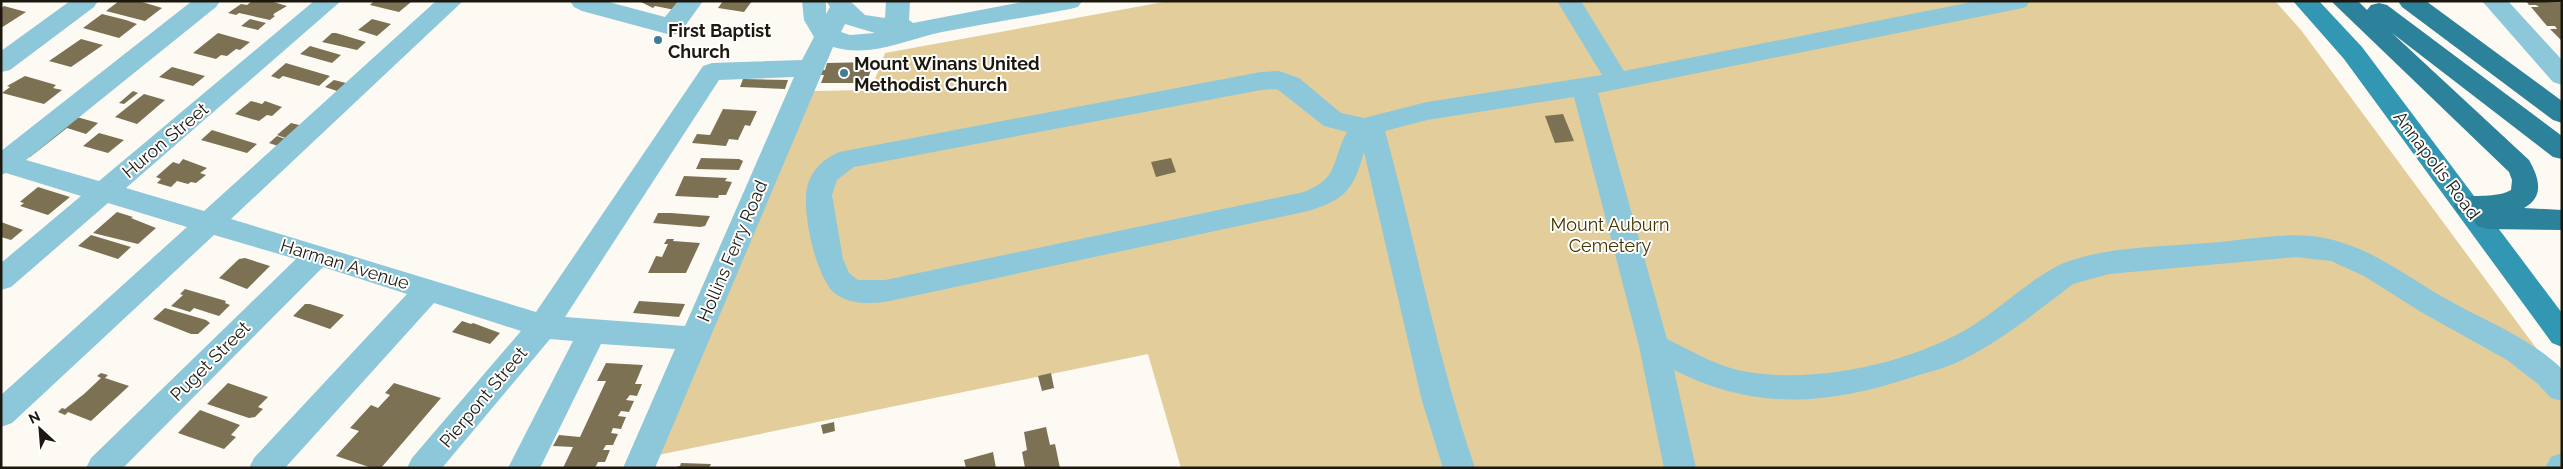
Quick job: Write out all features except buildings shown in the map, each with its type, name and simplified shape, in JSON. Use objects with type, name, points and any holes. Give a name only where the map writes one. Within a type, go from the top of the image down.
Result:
[{"type":"highway","points":[[2343,1],[2520,166],[2527,182],[2527,189],[2522,196],[2509,203],[2473,213]]},
{"type":"highway","points":[[2366,1],[2562,150]]},
{"type":"highway","points":[[2410,1],[2555,109]]},
{"type":"highway","points":[[2440,1],[2555,109]]},
{"type":"highway","points":[[2473,213],[2562,220]]},
{"type":"main road","name":"Annapolis Road","points":[[2306,1],[2352,52],[2562,335]]},
{"type":"street","points":[[1,64],[86,1]]},
{"type":"street","points":[[2,163],[208,1]]},
{"type":"street","name":"Huron Street","points":[[1,279],[329,1]]},
{"type":"street","points":[[1,414],[451,1]]},
{"type":"street","points":[[582,1],[590,5],[671,28],[691,1]]},
{"type":"street","points":[[814,1],[816,23],[827,36],[847,43],[865,43],[1023,6],[1070,1]]},
{"type":"street","points":[[897,26],[898,1]]},
{"type":"street","points":[[1569,1],[1618,81]]},
{"type":"street","points":[[1367,126],[1356,138],[1342,183],[1322,196],[1308,201],[885,291],[863,292],[847,288],[836,280],[830,266],[819,195],[820,185],[825,174],[836,165],[848,159],[1261,81],[1279,80],[1290,84],[1332,120],[1367,126],[1428,111],[1618,81],[2018,1]]},
{"type":"street","points":[[2494,1],[2562,76]]},
{"type":"street","points":[[842,8],[871,25],[937,25]]},
{"type":"street","name":"Hollins Ferry Road","points":[[639,468],[810,68],[842,8]]},
{"type":"street","name":"Pierpont Street","points":[[423,468],[543,326],[712,72],[810,68]]},
{"type":"street","points":[[1584,87],[1654,346],[1680,468]]},
{"type":"street","points":[[1367,126],[1392,202],[1437,401],[1459,468]]},
{"type":"street","name":"Harman Avenue","points":[[2,163],[318,255],[543,326],[592,332],[694,338]]},
{"type":"street","points":[[1654,346],[1713,374],[1752,386],[1790,389],[1841,385],[1952,352],[1989,330],[2063,276],[2077,270],[2109,263],[2296,246],[2319,248],[2354,258],[2448,314],[2524,355],[2552,378],[2562,390]]},
{"type":"street","name":"Puget Street","points":[[102,468],[318,255]]},
{"type":"street","points":[[265,468],[429,290]]},
{"type":"street","points":[[524,468],[592,332]]},
{"type":"green space","name":"Mount Auburn Cemetery","points":[[1169,1],[2275,1],[2301,30],[2562,383],[2562,468],[1181,468],[1148,354],[658,455],[812,91],[871,90],[885,53]]},
{"type":"place","name":"First Baptist Church","points":[[658,40]]},
{"type":"place","name":"Mount Winans United Methodist Church","points":[[844,73]]}]
